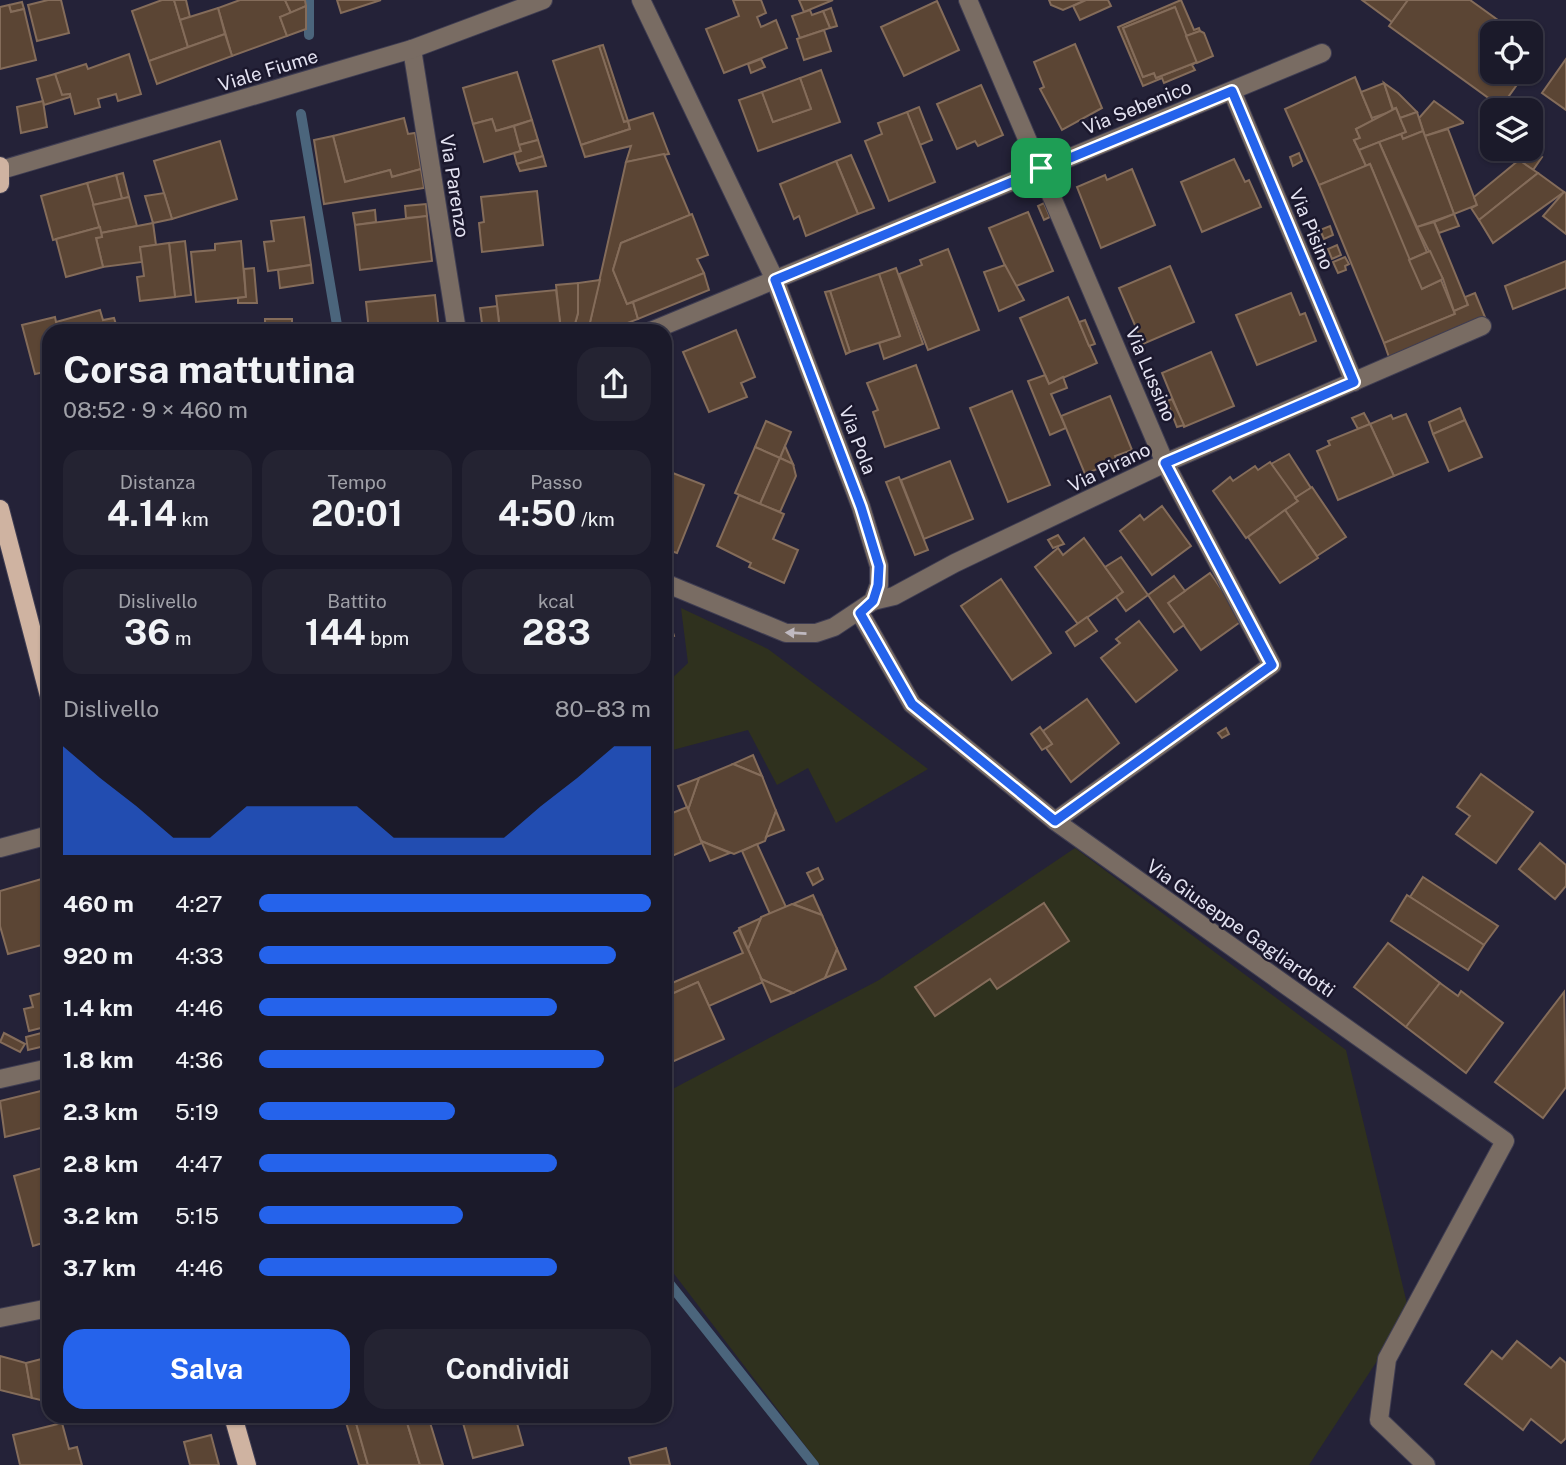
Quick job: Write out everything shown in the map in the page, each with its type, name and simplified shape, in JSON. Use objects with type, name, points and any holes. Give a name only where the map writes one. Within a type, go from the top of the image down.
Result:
[{"type":"main road","points":[[0,509],[42,641]]},
{"type":"main road","points":[[235,1423],[247,1465]]},
{"type":"street","name":"Viale Fiume","points":[[0,174],[412,49],[543,0]]},
{"type":"street","name":"Via Pola","points":[[641,0],[775,280],[861,507],[879,566],[878,585],[866,607]]},
{"type":"street","name":"Via Lussino","points":[[968,0],[1165,463],[1272,665],[1055,821]]},
{"type":"street","name":"Via Parenzo","points":[[412,49],[456,324]]},
{"type":"street","name":"Via Sebenico","points":[[775,280],[1322,53]]},
{"type":"street","name":"Via Pisino","points":[[1232,91],[1354,382]]},
{"type":"street","points":[[668,324],[775,280]]},
{"type":"street","name":"Via Pirano","points":[[866,607],[894,596],[955,563],[1165,463],[1482,327]]},
{"type":"street","points":[[672,586],[786,632],[816,633],[866,607]]},
{"type":"street","name":"Via Giuseppe Gagliardotti","points":[[866,607],[912,704],[1055,821],[1505,1142],[1387,1359],[1379,1420],[1426,1465]]},
{"type":"street","points":[[0,848],[42,837]]},
{"type":"street","points":[[0,1079],[42,1070]]},
{"type":"street","points":[[0,1318],[42,1309]]},
{"type":"green space","points":[[681,608],[768,649],[928,769],[836,823],[808,768],[777,785],[748,730],[672,750],[672,678],[688,663]]},
{"type":"green space","points":[[1075,848],[1346,1050],[1409,1312],[1309,1465],[820,1465],[672,1271],[672,1089],[879,980]]},
{"type":"building","points":[[61,0],[69,33],[37,41],[28,5]]},
{"type":"building","points":[[162,0],[174,0],[188,47],[149,61],[132,11]]},
{"type":"building","points":[[174,0],[186,0],[190,17],[180,20]]},
{"type":"building","points":[[240,0],[285,0],[291,13],[280,17],[287,36],[232,56],[218,8]]},
{"type":"building","points":[[285,0],[305,0],[306,6],[291,13]]},
{"type":"building","points":[[337,0],[381,0],[341,13]]},
{"type":"building","points":[[733,0],[761,0],[766,13],[757,17],[761,27],[776,20],[787,48],[724,73],[706,29],[739,16]]},
{"type":"building","points":[[799,0],[833,0],[804,12]]},
{"type":"building","points":[[1049,0],[1086,0],[1063,10],[1051,5]]},
{"type":"building","points":[[1086,0],[1108,0],[1111,6],[1080,20],[1073,6]]},
{"type":"building","points":[[1181,0],[1194,30],[1199,28],[1200,31],[1186,36],[1175,7],[1123,28],[1143,77],[1154,73],[1156,78],[1197,62],[1192,65],[1195,70],[1164,83],[1162,78],[1143,86],[1118,27]]},
{"type":"building","points":[[1362,0],[1408,0],[1392,22]]},
{"type":"building","points":[[1408,0],[1470,0],[1499,21],[1480,21],[1480,84],[1517,84],[1507,98],[1489,98],[1389,26]]},
{"type":"building","points":[[937,1],[959,50],[904,76],[881,27]]},
{"type":"building","points":[[22,2],[24,9],[11,12],[9,5]]},
{"type":"building","points":[[9,5],[11,12],[24,9],[36,60],[0,69],[0,7]]},
{"type":"building","points":[[306,6],[306,29],[287,36],[280,17]]},
{"type":"building","points":[[1175,7],[1197,62],[1156,78],[1154,73],[1143,77],[1123,28]]},
{"type":"building","points":[[218,8],[225,34],[188,47],[180,20]]},
{"type":"building","points":[[831,8],[837,26],[830,28],[823,11]]},
{"type":"building","points":[[810,10],[812,15],[823,11],[830,28],[800,38],[792,16]]},
{"type":"building","points":[[824,30],[831,51],[804,60],[797,39]]},
{"type":"building","points":[[1200,31],[1204,33],[1213,56],[1197,63],[1186,36]]},
{"type":"building","points":[[225,34],[232,56],[157,84],[149,61]]},
{"type":"building","points":[[1075,44],[1102,108],[1062,130],[1040,89],[1044,87],[1034,62]]},
{"type":"building","points":[[603,45],[628,121],[624,122],[599,46]]},
{"type":"building","points":[[599,46],[624,122],[628,121],[630,129],[581,145],[553,61]]},
{"type":"building","points":[[129,54],[141,94],[118,101],[116,94],[98,99],[100,107],[75,114],[70,94],[62,95],[55,74],[86,64],[88,69]]},
{"type":"building","points":[[761,59],[765,67],[751,73],[748,64]]},
{"type":"building","points":[[1566,59],[1566,110],[1542,93]]},
{"type":"building","points":[[821,70],[840,122],[758,151],[739,100],[762,92],[773,122],[811,109],[800,78]]},
{"type":"building","points":[[517,72],[532,120],[496,131],[492,119],[473,124],[463,88]]},
{"type":"building","points":[[55,74],[62,95],[70,94],[70,97],[44,105],[37,79]]},
{"type":"building","points":[[1355,77],[1373,121],[1356,129],[1360,138],[1354,140],[1366,166],[1319,185],[1285,109]]},
{"type":"building","points":[[800,78],[811,109],[773,122],[762,92]]},
{"type":"building","points":[[1384,83],[1393,111],[1372,118],[1361,92]]},
{"type":"building","points":[[1384,83],[1417,112],[1400,118],[1396,108],[1393,109]]},
{"type":"building","points":[[981,85],[1003,135],[978,146],[975,141],[957,149],[937,104]]},
{"type":"building","points":[[1179,88],[1181,95],[1172,98],[1170,92]]},
{"type":"building","points":[[43,101],[47,127],[21,133],[17,107]]},
{"type":"building","points":[[1434,101],[1463,123],[1425,136],[1419,118]]},
{"type":"building","points":[[919,107],[932,140],[920,145],[907,112]]},
{"type":"building","points":[[1396,108],[1406,132],[1359,150],[1354,140],[1360,138],[1356,129]]},
{"type":"building","points":[[907,112],[935,182],[889,201],[865,141],[882,134],[878,123]]},
{"type":"building","points":[[1417,112],[1423,131],[1403,139],[1401,134],[1406,132],[1400,118]]},
{"type":"building","points":[[653,113],[669,154],[626,162],[631,146],[585,157],[581,145],[630,129],[628,121]]},
{"type":"building","points":[[404,118],[408,134],[415,133],[421,169],[392,177],[390,170],[345,182],[333,136]]},
{"type":"building","points":[[492,119],[496,131],[514,126],[521,151],[484,162],[473,124]]},
{"type":"building","points":[[532,120],[538,140],[519,145],[514,126]]},
{"type":"building","points":[[1448,129],[1477,205],[1454,214],[1425,136]]},
{"type":"building","points":[[1423,131],[1454,214],[1417,227],[1379,142],[1401,134],[1403,139]]},
{"type":"building","points":[[333,136],[345,182],[390,170],[392,177],[421,169],[424,188],[324,204],[314,140]]},
{"type":"building","points":[[538,140],[543,156],[517,164],[514,153],[521,151],[519,145]]},
{"type":"building","points":[[220,141],[237,199],[172,219],[154,161]]},
{"type":"building","points":[[1379,142],[1427,252],[1409,260],[1370,164],[1366,166],[1359,150]]},
{"type":"building","points":[[1299,153],[1302,161],[1293,166],[1290,157]]},
{"type":"building","points":[[664,154],[690,215],[621,243],[613,270],[627,304],[633,302],[638,319],[625,324],[590,324],[626,162]]},
{"type":"building","points":[[851,155],[874,208],[858,214],[836,161]]},
{"type":"building","points":[[543,156],[546,166],[520,171],[517,164]]},
{"type":"building","points":[[1234,159],[1245,182],[1249,180],[1261,207],[1202,232],[1181,182]]},
{"type":"building","points":[[836,161],[858,214],[806,236],[799,216],[794,219],[780,184]]},
{"type":"building","points":[[1518,161],[1538,173],[1479,220],[1471,208],[1477,205],[1474,197]]},
{"type":"building","points":[[1520,161],[1539,161],[1533,170]]},
{"type":"building","points":[[1370,164],[1422,289],[1441,280],[1455,314],[1384,343],[1319,185]]},
{"type":"building","points":[[1132,169],[1155,225],[1101,248],[1077,187],[1105,175],[1107,180]]},
{"type":"building","points":[[123,173],[129,197],[122,199],[116,175]]},
{"type":"building","points":[[1538,173],[1564,192],[1493,243],[1479,220]]},
{"type":"building","points":[[116,175],[122,199],[93,205],[87,183]]},
{"type":"building","points":[[87,183],[100,227],[53,240],[41,196]]},
{"type":"building","points":[[537,191],[543,245],[482,252],[479,223],[484,222],[481,197]]},
{"type":"building","points":[[1564,192],[1566,193],[1566,234],[1543,216]]},
{"type":"building","points":[[164,193],[172,219],[153,223],[145,196]]},
{"type":"building","points":[[129,197],[137,226],[101,233],[93,205]]},
{"type":"building","points":[[1044,203],[1050,217],[1044,220],[1038,206]]},
{"type":"building","points":[[426,204],[427,216],[406,218],[405,206]]},
{"type":"building","points":[[375,210],[376,222],[355,225],[353,213]]},
{"type":"building","points":[[1028,212],[1053,271],[1014,287],[989,228]]},
{"type":"building","points":[[692,214],[708,255],[697,259],[704,273],[627,304],[613,270],[621,243]]},
{"type":"building","points":[[1454,214],[1459,226],[1439,233],[1434,222]]},
{"type":"building","points":[[427,216],[432,261],[360,270],[355,225]]},
{"type":"building","points":[[304,217],[311,265],[268,271],[264,242],[274,241],[271,221]]},
{"type":"building","points":[[1434,222],[1468,305],[1454,311],[1443,279],[1417,227]]},
{"type":"building","points":[[153,223],[156,245],[140,247],[142,262],[103,267],[96,238],[102,237],[101,233]]},
{"type":"building","points":[[1330,226],[1333,235],[1324,239],[1320,230]]},
{"type":"building","points":[[100,227],[102,237],[96,238],[103,267],[66,277],[56,239]]},
{"type":"building","points":[[185,241],[191,295],[175,297],[169,243]]},
{"type":"building","points":[[241,241],[246,297],[196,302],[191,252],[215,250],[215,244]]},
{"type":"building","points":[[169,243],[175,297],[140,301],[137,277],[144,276],[140,247]]},
{"type":"building","points":[[1337,245],[1341,255],[1332,259],[1328,249]]},
{"type":"building","points":[[948,249],[979,330],[928,350],[899,274],[922,265],[920,260]]},
{"type":"building","points":[[1430,251],[1443,279],[1422,289],[1409,260]]},
{"type":"building","points":[[1345,257],[1349,264],[1345,266],[1346,270],[1338,273],[1333,262]]},
{"type":"building","points":[[1566,261],[1566,288],[1513,309],[1505,286]]},
{"type":"building","points":[[311,265],[313,283],[280,288],[278,270]]},
{"type":"building","points":[[1005,265],[1024,300],[999,311],[984,272]]},
{"type":"building","points":[[1170,266],[1194,322],[1143,344],[1119,288]]},
{"type":"building","points":[[254,268],[257,303],[238,303],[238,298],[246,297],[244,269]]},
{"type":"building","points":[[896,268],[923,344],[884,359],[879,343],[900,336],[879,274]]},
{"type":"building","points":[[704,273],[709,290],[638,319],[633,302]]},
{"type":"building","points":[[879,274],[900,336],[850,352],[830,291]]},
{"type":"building","points":[[600,280],[590,324],[575,324],[578,313],[578,283]]},
{"type":"building","points":[[578,283],[578,313],[575,324],[560,324],[556,285]]},
{"type":"building","points":[[556,290],[560,324],[499,324],[496,296]]},
{"type":"building","points":[[830,291],[850,352],[846,354],[825,292]]},
{"type":"building","points":[[1291,293],[1300,315],[1305,313],[1316,341],[1257,365],[1236,315]]},
{"type":"building","points":[[1475,293],[1487,322],[1390,360],[1384,343],[1455,314],[1454,311],[1468,305],[1465,297]]},
{"type":"building","points":[[435,295],[438,324],[368,324],[366,302]]},
{"type":"building","points":[[1068,297],[1097,363],[1049,384],[1020,318]]},
{"type":"building","points":[[497,306],[499,324],[482,324],[480,308]]},
{"type":"building","points":[[100,310],[103,320],[114,318],[116,324],[42,324],[42,372],[35,374],[22,325],[55,317],[56,322]]},
{"type":"building","points":[[265,319],[292,319],[292,324],[265,324]]},
{"type":"building","points":[[1085,320],[1095,344],[1089,346],[1079,322]]},
{"type":"building","points":[[736,330],[755,377],[741,383],[747,397],[709,412],[683,352]]},
{"type":"building","points":[[1211,352],[1234,406],[1184,427],[1162,373]]},
{"type":"building","points":[[916,365],[939,428],[885,447],[873,412],[878,410],[867,383]]},
{"type":"building","points":[[1045,375],[1049,384],[1063,377],[1067,388],[1051,394],[1066,428],[1050,435],[1028,381]]},
{"type":"building","points":[[1012,391],[1050,485],[1008,502],[970,408]]},
{"type":"building","points":[[1110,396],[1132,450],[1115,456],[1117,461],[1085,474],[1061,416]]},
{"type":"building","points":[[1172,399],[1184,425],[1177,427],[1167,401]]},
{"type":"building","points":[[1460,408],[1465,420],[1433,434],[1429,422]]},
{"type":"building","points":[[1364,413],[1370,424],[1358,429],[1352,418]]},
{"type":"building","points":[[1406,414],[1428,462],[1394,476],[1370,424],[1391,415],[1393,419]]},
{"type":"building","points":[[1465,420],[1482,457],[1449,471],[1433,434]]},
{"type":"building","points":[[766,421],[791,432],[780,458],[755,447]]},
{"type":"building","points":[[1370,424],[1394,476],[1338,500],[1317,451],[1330,445],[1328,441]]},
{"type":"building","points":[[785,446],[793,464],[780,458]]},
{"type":"building","points":[[755,447],[780,458],[760,504],[735,493]]},
{"type":"building","points":[[1289,454],[1311,488],[1295,498],[1271,464]]},
{"type":"building","points":[[780,458],[793,464],[796,476],[780,512],[760,504]]},
{"type":"building","points":[[950,461],[973,519],[924,539],[901,480]]},
{"type":"building","points":[[1270,462],[1298,501],[1246,538],[1213,491],[1230,477],[1233,481],[1255,466],[1258,470]]},
{"type":"building","points":[[672,473],[704,485],[677,553],[672,551]]},
{"type":"building","points":[[899,477],[928,550],[915,555],[886,482]]},
{"type":"building","points":[[1312,487],[1346,537],[1317,556],[1285,510],[1298,501],[1295,498]]},
{"type":"building","points":[[739,495],[784,514],[773,539],[798,550],[784,583],[749,567],[751,563],[717,546]]},
{"type":"building","points":[[1162,506],[1191,546],[1152,575],[1120,531],[1140,515],[1144,520]]},
{"type":"building","points":[[1285,510],[1318,558],[1280,583],[1248,537]]},
{"type":"building","points":[[1058,535],[1064,544],[1053,548],[1048,540]]},
{"type":"building","points":[[1084,538],[1123,592],[1078,624],[1035,567],[1058,548],[1063,555]]},
{"type":"building","points":[[1121,557],[1148,595],[1126,611],[1116,597],[1123,592],[1105,567]]},
{"type":"building","points":[[1210,573],[1243,620],[1201,650],[1168,603]]},
{"type":"building","points":[[1174,576],[1185,591],[1168,603],[1184,625],[1174,632],[1148,595]]},
{"type":"building","points":[[1001,579],[1051,653],[1012,680],[961,606]]},
{"type":"building","points":[[1087,617],[1097,631],[1075,646],[1066,632]]},
{"type":"building","points":[[1139,621],[1177,670],[1136,702],[1101,658],[1120,643],[1116,639]]},
{"type":"building","points":[[1087,699],[1119,743],[1071,782],[1046,748],[1052,744],[1043,731]]},
{"type":"building","points":[[1040,727],[1052,744],[1042,750],[1031,734]]},
{"type":"building","points":[[1226,728],[1229,734],[1222,738],[1218,733]]},
{"type":"building","points":[[753,755],[762,776],[733,764]]},
{"type":"building","points":[[733,764],[762,776],[776,811],[765,841],[734,854],[701,841],[688,810],[699,778]]},
{"type":"building","points":[[1481,774],[1533,812],[1496,863],[1456,834],[1470,816],[1457,807]]},
{"type":"building","points":[[699,778],[688,810],[678,786]]},
{"type":"building","points":[[687,807],[702,843],[672,856],[672,813]]},
{"type":"building","points":[[776,811],[784,830],[766,837]]},
{"type":"building","points":[[701,841],[730,853],[710,861]]},
{"type":"building","points":[[1540,843],[1566,865],[1566,886],[1555,899],[1519,869]]},
{"type":"building","points":[[757,844],[786,907],[770,914],[742,851]]},
{"type":"building","points":[[818,868],[823,879],[813,885],[807,873]]},
{"type":"building","points":[[1423,877],[1498,926],[1484,945],[1410,897]]},
{"type":"building","points":[[42,879],[42,945],[8,954],[0,926],[0,891]]},
{"type":"building","points":[[813,895],[822,915],[793,904]]},
{"type":"building","points":[[1407,895],[1484,945],[1468,970],[1391,921]]},
{"type":"building","points":[[1044,903],[1069,941],[997,989],[990,979],[935,1016],[915,987]]},
{"type":"building","points":[[792,904],[822,915],[837,949],[825,978],[793,993],[761,979],[748,949],[761,917]]},
{"type":"building","points":[[761,918],[748,949],[739,928]]},
{"type":"building","points":[[739,930],[763,982],[709,1006],[698,982],[672,994],[672,983],[743,953],[734,933]]},
{"type":"building","points":[[1388,943],[1440,983],[1406,1027],[1354,987]]},
{"type":"building","points":[[837,949],[846,969],[825,978]]},
{"type":"building","points":[[761,979],[793,993],[771,1002]]},
{"type":"building","points":[[698,982],[724,1039],[672,1062],[672,994]]},
{"type":"building","points":[[1440,983],[1458,996],[1461,991],[1503,1023],[1466,1073],[1406,1027]]},
{"type":"building","points":[[1564,992],[1566,1087],[1543,1118],[1495,1082]]},
{"type":"building","points":[[42,993],[42,1028],[29,1031],[24,1009],[33,1007],[30,996]]},
{"type":"building","points":[[4,1033],[25,1044],[20,1052],[0,1042]]},
{"type":"building","points":[[42,1033],[42,1047],[28,1050],[26,1037]]},
{"type":"building","points":[[42,1091],[42,1128],[5,1137],[0,1101]]},
{"type":"building","points":[[42,1168],[42,1243],[33,1246],[14,1176]]},
{"type":"building","points":[[1517,1341],[1551,1368],[1560,1358],[1566,1363],[1566,1438],[1561,1443],[1531,1419],[1523,1430],[1465,1384],[1492,1351],[1502,1359]]},
{"type":"building","points":[[0,1356],[26,1363],[32,1398],[0,1390]]},
{"type":"building","points":[[42,1359],[42,1400],[32,1398],[26,1363]]},
{"type":"building","points":[[62,1423],[69,1449],[77,1447],[82,1465],[20,1465],[13,1435]]},
{"type":"building","points":[[346,1423],[356,1423],[368,1465],[359,1465]]},
{"type":"building","points":[[356,1423],[407,1423],[420,1465],[368,1465]]},
{"type":"building","points":[[407,1423],[430,1423],[443,1465],[420,1465]]},
{"type":"building","points":[[463,1423],[517,1423],[523,1445],[473,1458]]},
{"type":"building","points":[[211,1435],[219,1465],[190,1465],[184,1442]]},
{"type":"building","points":[[666,1448],[670,1465],[631,1465],[629,1458]]},
{"type":"waterway","points":[[309,0],[309,35]]},
{"type":"waterway","points":[[301,114],[337,324]]},
{"type":"waterway","points":[[672,1287],[814,1465]]},
{"type":"route","points":[[1232,91],[1354,382],[1165,463],[1272,665],[1055,821],[912,704],[860,613],[873,601],[878,585],[879,566],[861,507],[775,280],[1041,168],[1232,91]]}]
